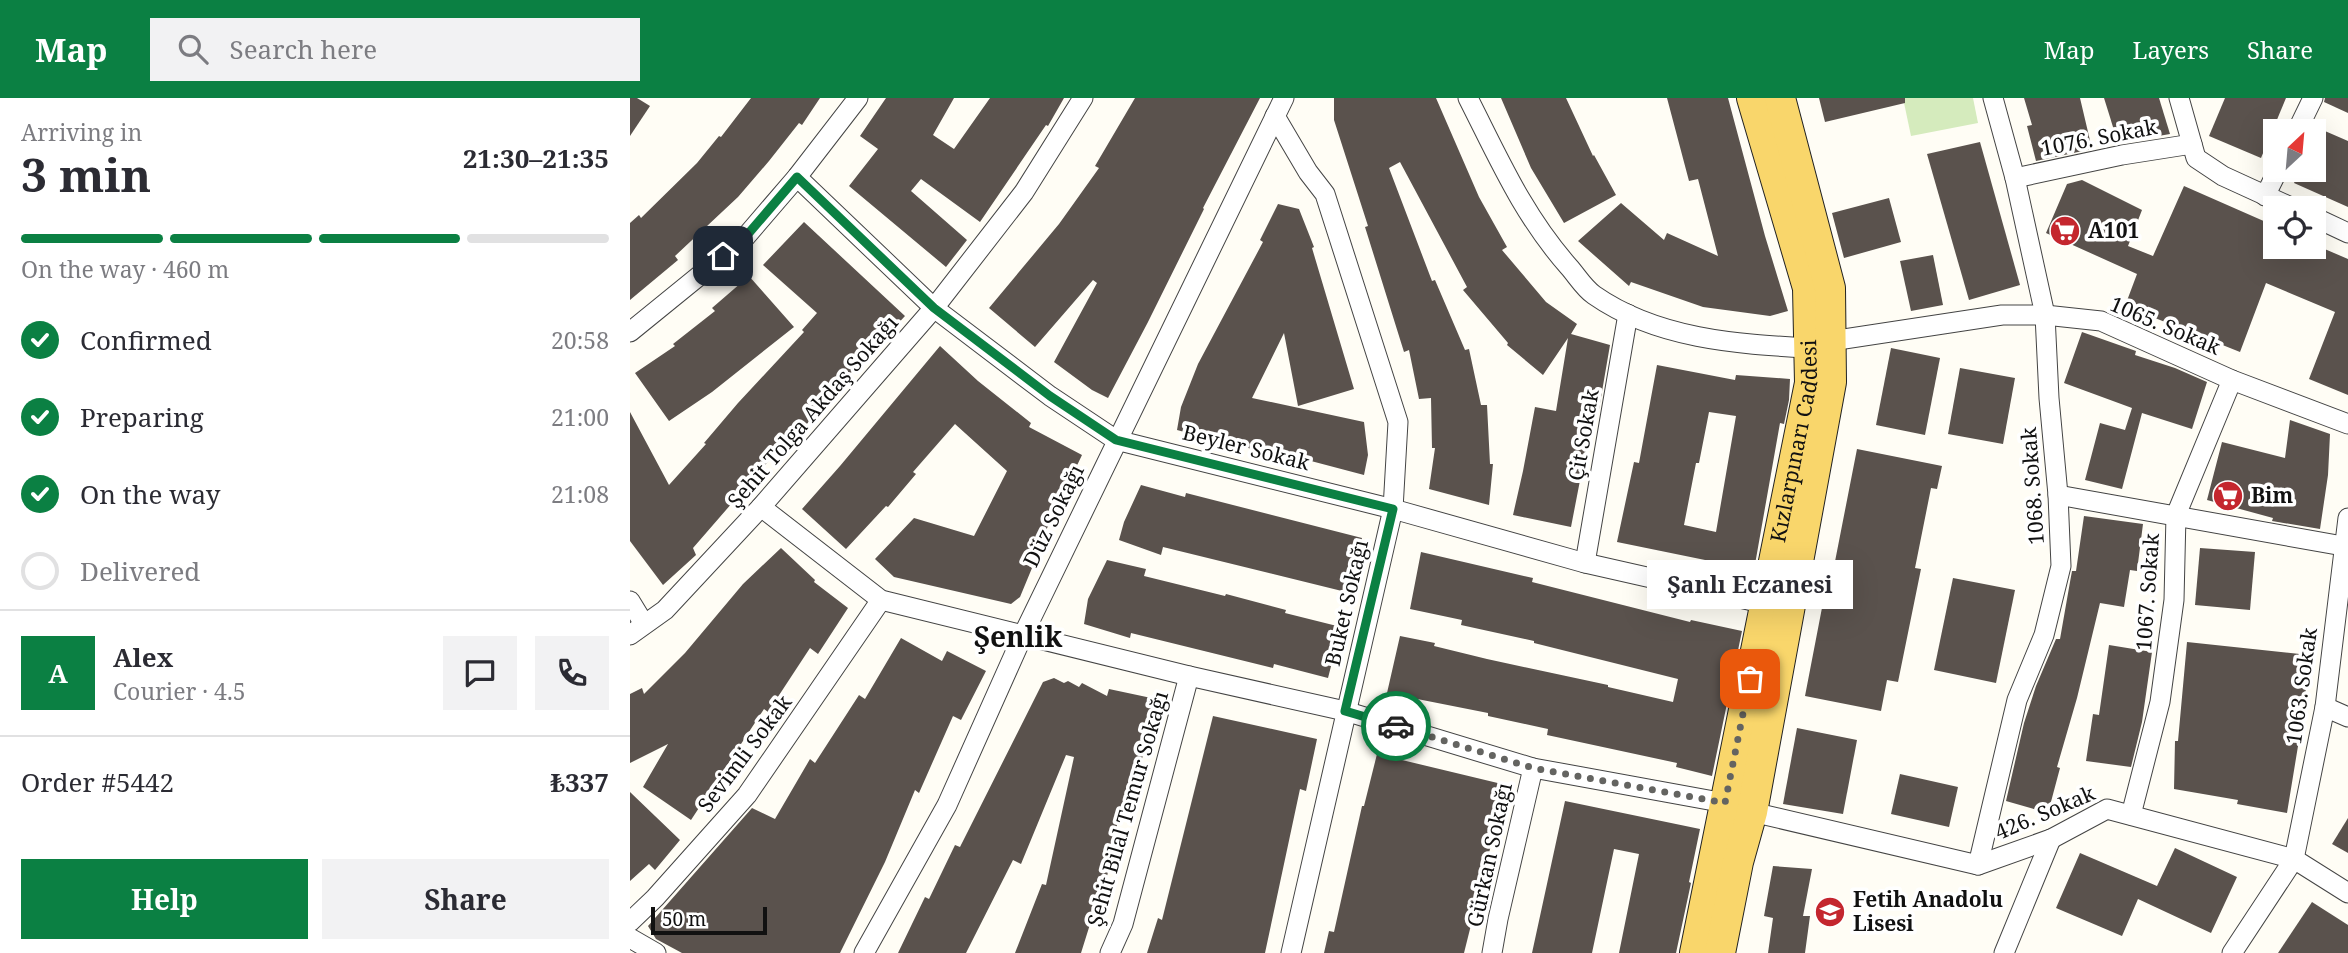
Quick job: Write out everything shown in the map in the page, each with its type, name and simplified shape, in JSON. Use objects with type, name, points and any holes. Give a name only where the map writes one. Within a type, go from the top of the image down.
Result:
[{"type":"main road","name":"Kızlarpınarı Caddesi","points":[[1695,953],[1738,807],[1832,382],[1820,344],[1808,288],[1752,98]]},
{"type":"main road","name":"Kızlarpınarı Caddesi","points":[[1720,953],[1738,862],[1738,807],[1766,604],[1830,288],[1780,98]]},
{"type":"street","points":[[630,332],[742,241],[859,98]]},
{"type":"street","name":"Şehit Tolga Akdaş Sokağı","points":[[637,629],[664,610],[761,507],[934,308],[1024,192],[1083,98]]},
{"type":"street","name":"Düz Sokağı","points":[[864,953],[947,805],[1023,635],[1284,98]]},
{"type":"street","name":"1065. Sokak","points":[[1468,98],[1522,206],[1553,249],[1592,294],[1628,314],[1662,328],[1737,344],[1820,344],[2002,315],[2045,315],[2101,321],[2232,380],[2348,424]]},
{"type":"street","name":"1068. Sokak","points":[[1978,865],[2017,700],[2044,635],[2061,566],[2045,315],[2015,178],[1993,98]]},
{"type":"street","points":[[2179,98],[2196,158],[2223,176],[2265,195],[2272,182]]},
{"type":"street","points":[[2303,119],[2313,98]]},
{"type":"street","name":"Buket Sokağı","points":[[1275,116],[1308,172],[1325,194],[1398,422],[1393,509],[1290,953]]},
{"type":"street","name":"1076. Sokak","points":[[2015,178],[2122,155],[2192,144]]},
{"type":"street","name":"Beyler Sokak","points":[[797,177],[934,308],[1050,396],[1116,440],[1393,509],[1585,563],[1766,604]]},
{"type":"street","points":[[2326,223],[2348,233]]},
{"type":"street","name":"Çit Sokak","points":[[1585,563],[1628,314]]},
{"type":"street","name":"1067. Sokak","points":[[2131,816],[2160,702],[2174,600],[2176,515],[2232,380]]},
{"type":"street","points":[[2058,495],[2343,546]]},
{"type":"street","points":[[761,507],[881,600]]},
{"type":"street","name":"1063. Sokak","points":[[2294,859],[2325,707],[2348,518]]},
{"type":"street","name":"426. Sokak","points":[[881,600],[1189,676],[1345,711],[1533,768],[1738,807],[1978,865],[2051,839],[2107,809],[2294,859],[2348,893]]},
{"type":"street","name":"Sevimli Sokak","points":[[630,922],[655,898],[747,795],[881,600]]},
{"type":"street","points":[[630,601],[637,629]]},
{"type":"street","name":"Şehit Bilal Temur Sokağı","points":[[1110,953],[1123,923],[1189,676]]},
{"type":"street","points":[[2325,707],[2348,718]]},
{"type":"street","name":"Gürkan Sokağı","points":[[1492,953],[1533,768]]},
{"type":"street","points":[[2004,953],[2051,839]]},
{"type":"street","points":[[2232,953],[2294,859]]},
{"type":"street","points":[[630,938],[656,953]]},
{"type":"green space","points":[[1903,98],[1973,98],[1978,123],[1911,136]]},
{"type":"building","points":[[630,98],[637,98],[650,106],[630,136]]},
{"type":"building","points":[[751,98],[820,98],[802,125],[799,123],[738,197],[675,256],[678,260],[630,300],[630,223],[639,215],[641,218],[697,163]]},
{"type":"building","points":[[886,98],[954,98],[933,135],[954,149],[990,98],[1064,98],[1048,126],[1046,125],[980,222],[921,179],[911,191],[967,240],[946,267],[849,186],[878,149],[860,136]]},
{"type":"building","points":[[1135,98],[1260,98],[1108,398],[1092,390],[1054,362],[1097,283],[1093,280],[1035,347],[989,308],[1059,224],[1099,168],[1095,166]]},
{"type":"building","points":[[1334,98],[1436,98],[1479,197],[1507,247],[1502,250],[1546,302],[1577,324],[1571,334],[1610,345],[1599,409],[1594,408],[1571,527],[1513,515],[1535,407],[1556,411],[1568,338],[1543,375],[1507,345],[1463,290],[1467,287],[1400,162],[1389,168],[1432,281],[1435,280],[1465,350],[1469,349],[1481,405],[1487,405],[1490,464],[1493,464],[1489,505],[1429,489],[1435,448],[1432,448],[1431,398],[1419,399],[1409,350],[1404,352],[1334,120]]},
{"type":"building","points":[[1501,98],[1566,98],[1593,156],[1616,195],[1564,223],[1531,168]]},
{"type":"building","points":[[1667,98],[1728,98],[1788,311],[1770,316],[1703,307],[1631,282],[1629,286],[1578,241],[1621,203],[1664,240],[1667,233],[1718,256],[1698,179],[1689,181]]},
{"type":"building","points":[[1819,98],[1905,98],[1905,103],[1825,122]]},
{"type":"building","points":[[2024,98],[2080,98],[2092,149],[2036,161],[2027,126],[2032,125]]},
{"type":"building","points":[[2104,98],[2159,98],[2170,134],[2118,143]]},
{"type":"building","points":[[2225,98],[2286,98],[2277,119],[2263,119],[2261,158],[2209,136]]},
{"type":"building","points":[[2325,98],[2348,98],[2348,113],[2324,102]]},
{"type":"building","points":[[2326,131],[2348,141],[2348,207],[2294,183],[2326,182]]},
{"type":"building","points":[[1980,142],[2020,285],[1969,300],[1927,154]]},
{"type":"building","points":[[2082,180],[2142,210],[2128,246],[2153,256],[2184,186],[2263,221],[2263,259],[2326,259],[2326,250],[2348,259],[2348,395],[2309,379],[2335,312],[2266,283],[2240,352],[2125,306],[2137,274],[2046,233],[2067,184]]},
{"type":"building","points":[[1889,198],[1901,242],[1844,258],[1832,213]]},
{"type":"building","points":[[1278,204],[1299,209],[1314,247],[1312,248],[1354,389],[1298,406],[1284,333],[1252,398],[1364,422],[1368,455],[1364,475],[1177,430],[1181,407],[1198,364],[1263,242],[1260,240]]},
{"type":"building","points":[[804,222],[905,316],[880,343],[877,341],[795,437],[792,434],[693,548],[696,555],[663,585],[630,541],[630,412],[669,485],[738,403],[804,332],[802,330],[817,313],[763,265]]},
{"type":"building","points":[[1933,255],[1943,305],[1911,311],[1900,261]]},
{"type":"building","points":[[749,276],[794,327],[712,392],[669,421],[635,373],[675,346],[673,344],[715,311],[712,308]]},
{"type":"building","points":[[2082,332],[2136,351],[2135,355],[2207,382],[2192,429],[2142,413],[2122,489],[2085,480],[2100,423],[2125,430],[2132,408],[2064,383]]},
{"type":"building","points":[[940,346],[978,381],[1031,423],[1029,427],[1082,455],[1029,566],[1032,568],[1020,597],[1011,604],[894,577],[875,559],[914,518],[974,536],[1007,471],[955,424],[913,472],[916,474],[888,507],[886,506],[846,549],[802,509]]},
{"type":"building","points":[[1891,348],[1940,358],[1925,435],[1876,425]]},
{"type":"building","points":[[1657,365],[1735,380],[1736,375],[1790,379],[1789,400],[1784,424],[1780,423],[1754,570],[1617,542],[1634,462],[1639,463]],"holes":[[[1709,412],[1736,416],[1716,532],[1684,525]]]},
{"type":"building","points":[[1960,368],[2015,378],[2003,444],[1948,434]]},
{"type":"building","points":[[2290,420],[2330,434],[2328,475],[2320,529],[2272,521],[2273,518],[2207,500],[2222,442],[2285,458]]},
{"type":"building","points":[[1857,449],[1942,466],[1937,489],[1931,488],[1915,568],[1921,569],[1898,682],[1887,680],[1881,711],[1805,696]]},
{"type":"building","points":[[1141,485],[1185,497],[1186,493],[1362,538],[1350,593],[1163,547],[1161,555],[1119,540]]},
{"type":"building","points":[[2084,516],[2143,524],[2137,571],[2130,570],[2124,607],[2100,603],[2057,767],[2060,768],[2048,813],[2006,801],[2024,723],[2036,686],[2056,639],[2060,639],[2072,571],[2076,571]]},
{"type":"building","points":[[781,548],[815,580],[814,582],[848,608],[818,654],[810,648],[768,712],[764,709],[691,820],[643,787],[668,744],[630,763],[630,694],[642,688],[644,694],[685,653],[743,584]]},
{"type":"building","points":[[2200,548],[2255,552],[2250,610],[2195,605]]},
{"type":"building","points":[[1421,552],[1533,578],[1532,582],[1690,622],[1691,620],[1742,631],[1712,776],[1676,767],[1677,763],[1547,735],[1548,729],[1488,716],[1488,713],[1387,693],[1400,636],[1673,702],[1678,679],[1534,641],[1461,625],[1462,620],[1410,609]]},
{"type":"building","points":[[1107,560],[1146,569],[1144,576],[1225,596],[1226,594],[1341,627],[1328,678],[1274,664],[1273,668],[1131,633],[1130,638],[1084,624],[1088,599]]},
{"type":"building","points":[[1953,578],[2015,590],[1996,683],[1934,670]]},
{"type":"building","points":[[901,638],[942,661],[947,651],[986,671],[961,720],[953,716],[919,793],[915,790],[885,862],[840,953],[682,953],[656,939],[648,926],[752,808],[775,819],[810,759],[815,763],[859,695],[865,699]]},
{"type":"building","points":[[2187,642],[2309,655],[2301,740],[2287,813],[2237,804],[2238,800],[2174,789],[2175,741],[2178,741]]},
{"type":"building","points":[[2109,645],[2152,652],[2142,722],[2131,767],[2086,761],[2093,714],[2099,715]]},
{"type":"building","points":[[1054,678],[1079,687],[1082,683],[1107,696],[1109,689],[1156,699],[1142,759],[1136,757],[1123,821],[1118,820],[1105,887],[1102,886],[1081,953],[1015,953],[1042,884],[1046,885],[1074,757],[1066,755],[1021,864],[1013,860],[966,953],[898,953],[925,897],[929,899],[955,845],[960,847],[1043,682]]},
{"type":"building","points":[[1213,716],[1317,739],[1306,791],[1300,789],[1265,953],[1147,953],[1158,918],[1162,920]]},
{"type":"building","points":[[1797,728],[1857,740],[1843,814],[1783,804]]},
{"type":"building","points":[[1377,754],[1506,785],[1464,953],[1324,953],[1329,931],[1334,932],[1362,806]]},
{"type":"building","points":[[1900,774],[1958,787],[1949,827],[1891,814]]},
{"type":"building","points":[[630,792],[680,840],[655,870],[649,864],[630,881]]},
{"type":"building","points":[[1565,801],[1700,829],[1676,953],[1619,953],[1639,854],[1614,849],[1592,953],[1532,953]]},
{"type":"building","points":[[2348,818],[2348,853],[2332,844]]},
{"type":"building","points":[[2175,848],[2237,877],[2211,933],[2138,899],[2122,936],[2056,908],[2080,853],[2157,886]]},
{"type":"building","points":[[1773,866],[1812,869],[1803,916],[1810,916],[1805,953],[1768,953],[1773,918],[1764,916]]},
{"type":"building","points":[[2312,902],[2348,925],[2348,953],[2278,953]]},
{"type":"way so far","points":[[1396,726],[1533,768],[1725,803],[1750,679]]},
{"type":"place","name":"A101","points":[[2065,231]]},
{"type":"place","name":"Bim","points":[[2228,496]]},
{"type":"place","name":"Şanlı Eczanesi","points":[[1750,679]]},
{"type":"place","name":"Fetih Anadolu Lisesi","points":[[1830,912]]},
{"type":"district","name":"Şenlik","points":[[1018,637]]},
{"type":"route","points":[[723,256],[742,241],[797,177],[934,308],[1050,396],[1116,440],[1393,509],[1345,711],[1396,726]]}]
